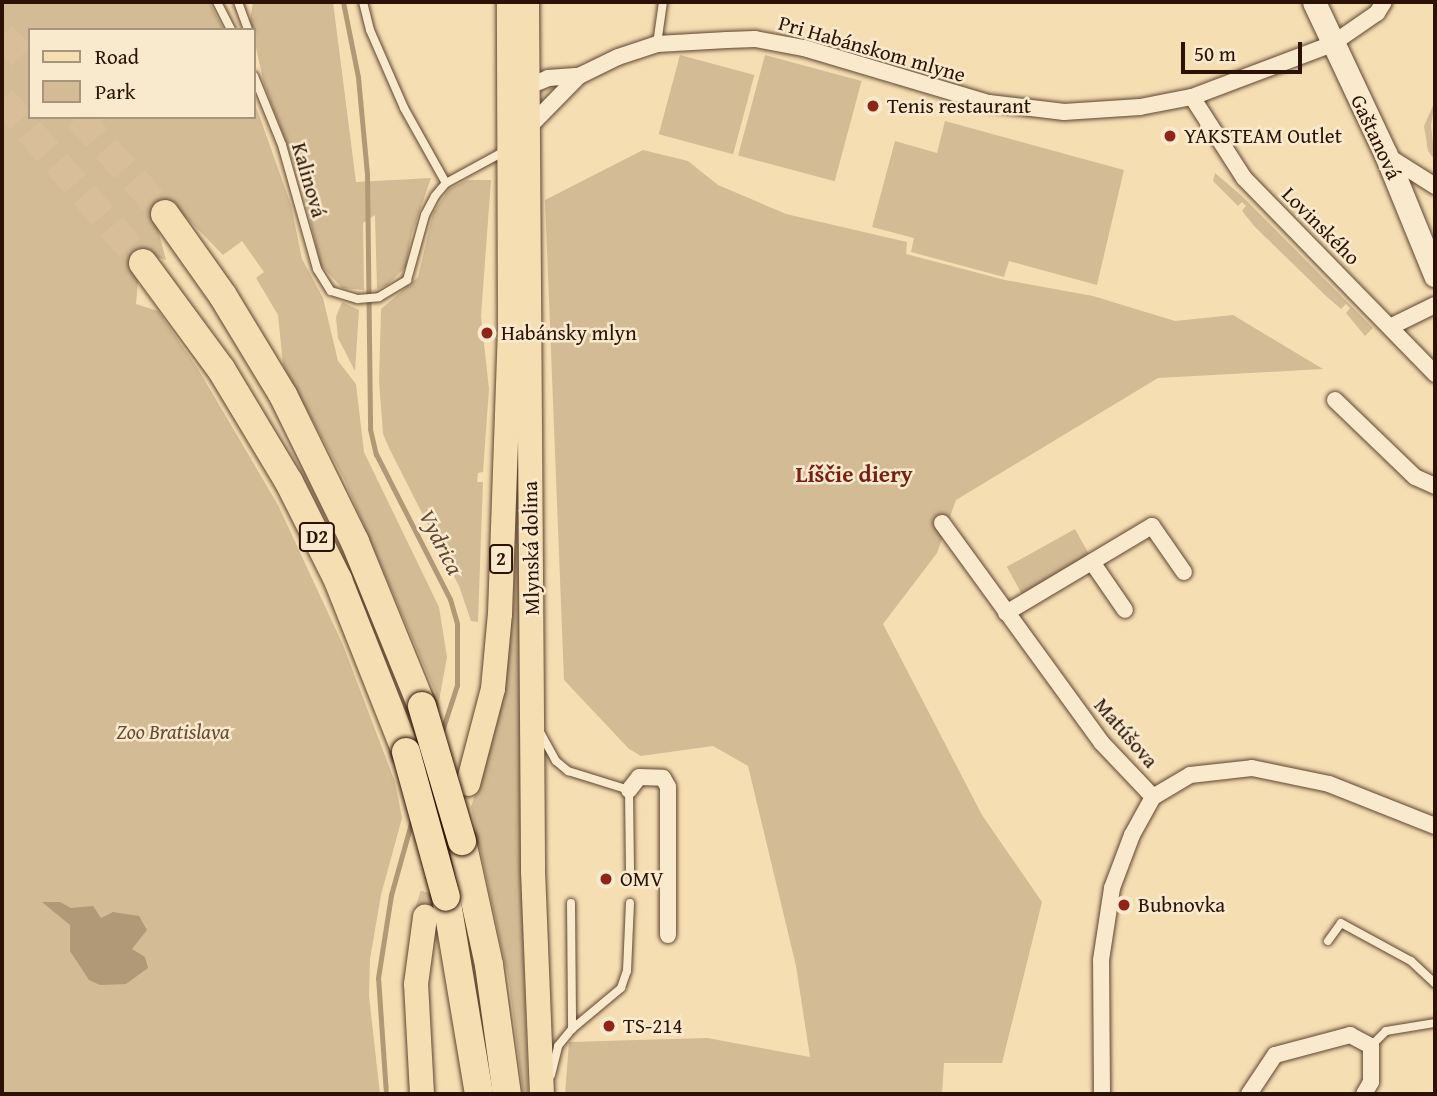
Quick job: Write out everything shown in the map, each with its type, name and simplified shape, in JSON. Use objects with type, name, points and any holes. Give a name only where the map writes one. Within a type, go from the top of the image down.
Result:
[{"type":"highway","name":"D2","points":[[165,214],[223,296],[283,395],[355,542],[422,706],[462,841],[489,965],[507,1094]]},
{"type":"highway","name":"D2","points":[[143,263],[222,369],[289,482],[338,580],[406,752],[446,897],[470,1025],[479,1094]]},
{"type":"highway","points":[[468,1094],[470,1025]]},
{"type":"main road","name":"Mlynská dolina","points":[[509,2],[518,94],[528,128],[533,871],[543,1094]]},
{"type":"main road","name":"Mlynská dolina","points":[[468,784],[482,736],[497,653],[510,331],[510,148],[527,2]]},
{"type":"main road","points":[[510,148],[528,128]]},
{"type":"main road","points":[[422,1094],[416,984],[425,918]]},
{"type":"street","name":"Gaštanová","points":[[1314,2],[1429,245],[1435,275]]},
{"type":"street","name":"Pri Habánskom mlyne","points":[[518,94],[548,78],[579,76],[657,44],[755,39],[782,43],[953,94],[1033,109],[1099,111],[1192,97],[1332,44],[1377,13],[1384,2]]},
{"type":"street","name":"Pri Habánskom mlyne","points":[[528,128],[579,76]]},
{"type":"street","name":"Lovinského","points":[[1192,97],[1244,178],[1435,374]]},
{"type":"street","points":[[1386,155],[1435,186]]},
{"type":"street","points":[[1390,327],[1435,305]]},
{"type":"street","points":[[1335,400],[1415,477],[1435,486]]},
{"type":"street","name":"Matúšova","points":[[942,523],[1102,743],[1153,797],[1190,775],[1228,768],[1264,769],[1329,784],[1435,827]]},
{"type":"street","points":[[1006,613],[1152,526],[1184,572]]},
{"type":"street","points":[[1092,562],[1125,610]]},
{"type":"street","points":[[629,790],[639,777],[663,778],[667,787],[668,935]]},
{"type":"street","points":[[1102,1094],[1101,960],[1112,888],[1132,835],[1153,797]]},
{"type":"street","points":[[1249,1094],[1275,1055],[1350,1035],[1371,1046],[1371,1082],[1364,1094]]},
{"type":"lane","points":[[217,2],[230,28]]},
{"type":"lane","points":[[238,2],[247,28]]},
{"type":"lane","points":[[363,2],[370,30],[404,108],[446,183],[510,148]]},
{"type":"lane","points":[[657,44],[663,2]]},
{"type":"lane","name":"Kalinová","points":[[256,81],[282,145],[309,252],[331,291],[358,299],[379,297],[407,279],[425,215],[446,183]]},
{"type":"lane","points":[[534,713],[542,738],[561,765],[594,782],[629,790],[630,872]]},
{"type":"lane","points":[[571,903],[572,1029]]},
{"type":"lane","points":[[543,1094],[558,1046],[572,1029],[621,988],[627,971],[630,903]]},
{"type":"lane","points":[[1328,941],[1341,923],[1411,961],[1435,983]]},
{"type":"lane","points":[[1371,1046],[1386,1031],[1435,1024]]},
{"type":"green space","name":"Zoo Bratislava","points":[[2,2],[209,2],[223,28],[28,28],[28,119],[256,119],[256,107],[291,205],[302,259],[323,298],[338,361],[356,384],[364,452],[439,607],[447,657],[439,701],[344,479],[283,365],[278,315],[256,278],[264,272],[242,241],[223,255],[174,205],[156,222],[166,260],[151,255],[132,269],[138,282],[136,304],[158,311],[198,369],[278,505],[343,645],[395,782],[402,818],[381,895],[370,959],[369,996],[380,1094],[2,1094]]},
{"type":"green space","points":[[253,2],[333,2],[356,182],[431,178],[411,236],[406,267],[387,285],[377,289],[375,215],[363,223],[364,290],[342,288],[320,264],[302,184],[264,84],[256,47],[256,28],[252,28],[250,20]]},
{"type":"green space","points":[[680,55],[754,75],[733,154],[659,134]]},
{"type":"green space","points":[[765,55],[862,81],[835,181],[738,155]]},
{"type":"green space","points":[[1435,101],[1431,126],[1435,160],[1428,151],[1424,126]]},
{"type":"green space","points":[[945,121],[1124,170],[1097,285],[1009,261],[1004,277],[911,252],[914,238],[872,227],[895,141],[937,153]]},
{"type":"green space","points":[[643,150],[688,161],[718,185],[786,214],[907,242],[906,254],[1005,280],[1093,296],[1175,321],[1233,315],[1323,369],[1158,378],[956,500],[937,553],[883,624],[982,815],[1042,902],[1002,1063],[944,1063],[942,1094],[565,1094],[569,1042],[707,1038],[810,1057],[796,966],[748,766],[713,746],[641,756],[629,749],[564,680],[545,200]]},
{"type":"green space","points":[[1215,173],[1242,196],[1373,328],[1365,336],[1346,313],[1350,308],[1346,304],[1341,309],[1255,227],[1242,211],[1246,206],[1242,202],[1238,206],[1213,181]]},
{"type":"green space","points":[[467,180],[491,180],[481,316],[489,389],[483,472],[478,473],[477,482],[483,482],[478,622],[471,621],[459,586],[383,434],[379,381],[381,309],[418,277],[433,213],[449,189]]},
{"type":"green space","points":[[342,302],[359,310],[355,371],[338,338],[336,317]]},
{"type":"green space","points":[[519,382],[522,897],[528,1094],[523,1094],[509,981],[471,807],[499,715],[509,647]]},
{"type":"green space","points":[[1075,529],[1091,558],[1023,596],[1007,567]]},
{"type":"shaded area","points":[[42,902],[60,902],[71,908],[93,906],[101,918],[113,912],[139,916],[147,930],[132,949],[145,957],[148,968],[126,984],[100,985],[89,980],[70,951],[70,925]]},
{"type":"waterway","name":"Vydrica","points":[[343,2],[358,77],[367,174],[370,429],[376,454],[450,599],[457,624],[457,685],[441,734]]},
{"type":"waterway","name":"Vydrica","points":[[386,1094],[378,978],[391,895],[413,816]]},
{"type":"tunnel","points":[[2,36],[28,63]]},
{"type":"tunnel","points":[[2,99],[143,263]]},
{"type":"tunnel","points":[[80,119],[165,214]]},
{"type":"tunnel","points":[[425,917],[458,811]]},
{"type":"place","name":"Tenis restaurant","points":[[873,106]]},
{"type":"place","name":"YAKSTEAM Outlet","points":[[1170,136]]},
{"type":"place","name":"Habánsky mlyn","points":[[487,333]]},
{"type":"place","name":"OMV","points":[[606,879]]},
{"type":"place","name":"Bubnovka","points":[[1124,905]]},
{"type":"place","name":"TS-214","points":[[609,1026]]},
{"type":"district","name":"Líščie diery","points":[[854,474]]}]
